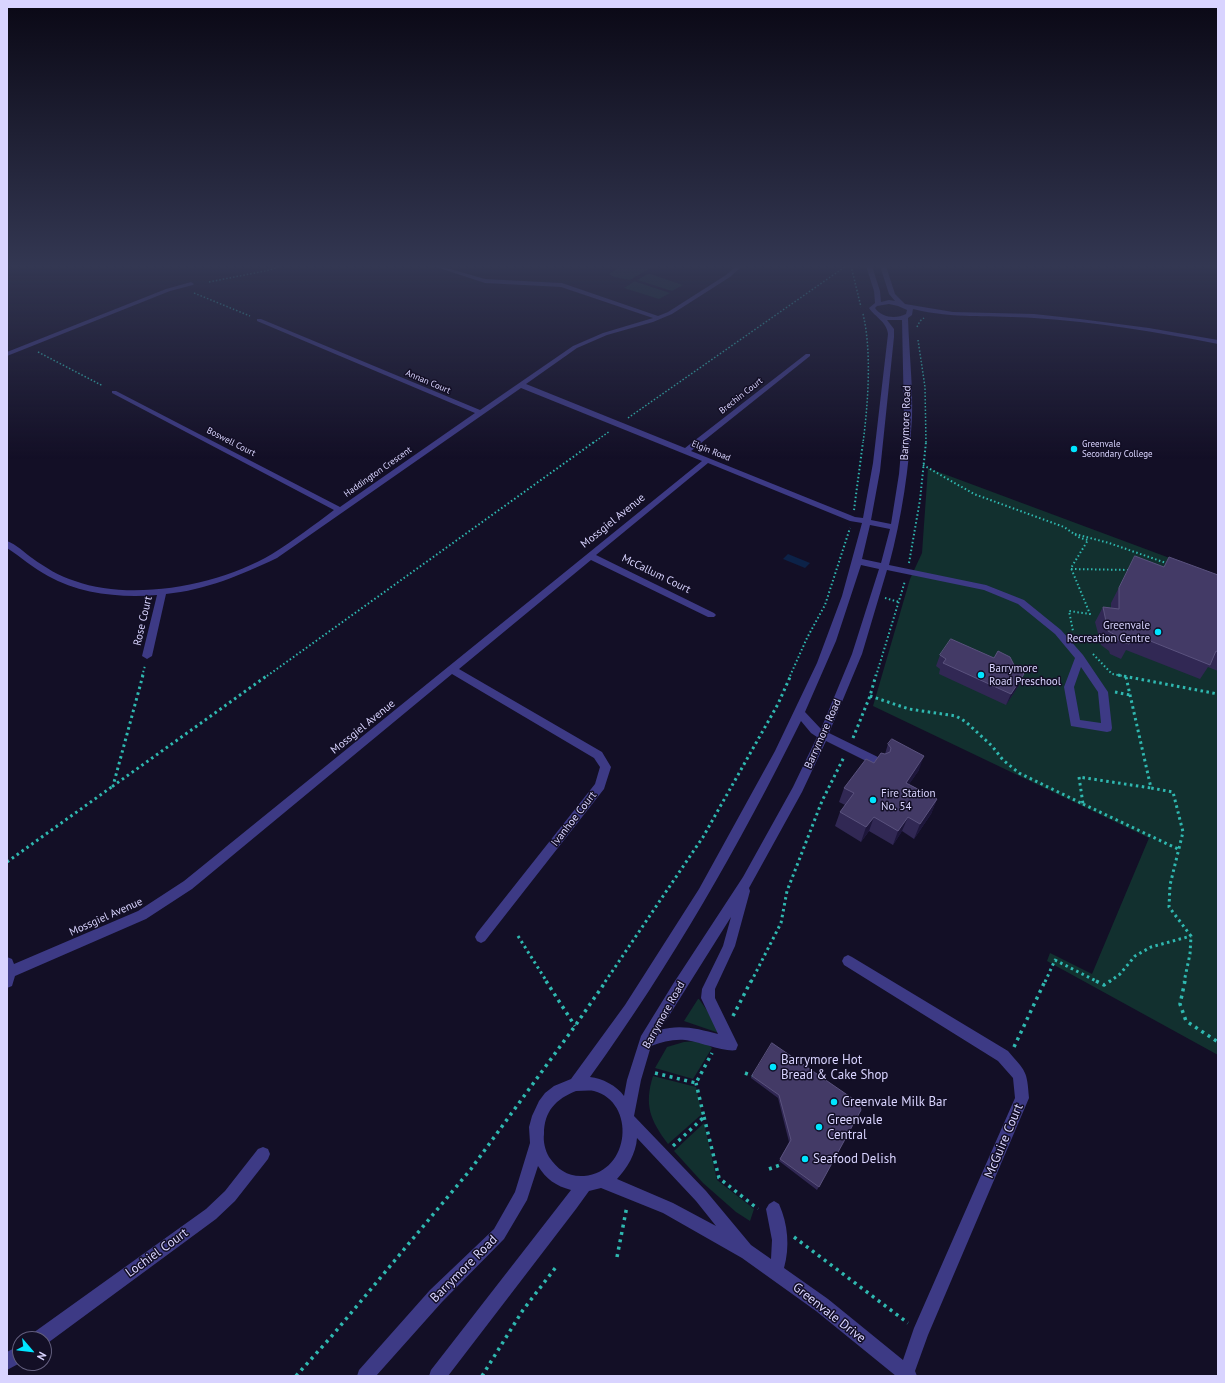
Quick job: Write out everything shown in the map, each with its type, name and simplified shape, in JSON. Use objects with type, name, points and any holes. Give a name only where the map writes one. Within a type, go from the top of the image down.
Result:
[{"type":"street","points":[[7,354],[66,331]]},
{"type":"street","name":"Annan Court","points":[[283,331],[481,413]]},
{"type":"street","name":"Haddington Crescent","points":[[7,544],[53,575],[82,586],[119,593],[162,592],[202,585],[241,572],[274,556],[575,347],[616,331]]},
{"type":"street","name":"Barrymore Road","points":[[576,1084],[604,1048],[701,897],[750,810],[800,713],[830,645],[847,597],[866,522],[876,473],[891,331]]},
{"type":"street","name":"Barrymore Road","points":[[629,1117],[634,1080],[646,1041],[678,988],[747,881],[798,789],[823,736],[857,654],[895,527],[903,474],[908,417],[907,331]]},
{"type":"street","points":[[1153,331],[1218,342]]},
{"type":"street","name":"Brechin Court","points":[[686,451],[808,355]]},
{"type":"street","name":"Elgin Road","points":[[521,385],[853,519],[895,527]]},
{"type":"street","name":"Boswell Court","points":[[114,392],[340,510]]},
{"type":"street","name":"Mossgiel Avenue","points":[[8,972],[142,916],[188,885],[707,460]]},
{"type":"street","name":"McCallum Court","points":[[590,556],[711,614]]},
{"type":"street","points":[[856,561],[986,588],[1021,602],[1058,632],[1080,657],[1103,692],[1108,728],[1074,723],[1069,687],[1080,657]]},
{"type":"street","name":"Rose Court","points":[[147,656],[162,592]]},
{"type":"street","name":"Ivanhoe Court","points":[[451,669],[598,755],[606,767],[600,786],[481,937]]},
{"type":"street","points":[[800,713],[815,730],[823,736],[880,763]]},
{"type":"street","points":[[646,1041],[663,1035],[677,1033],[697,1036],[731,1045],[712,1009],[708,998],[709,989],[729,946],[747,881]]},
{"type":"street","name":"McGuire Court","points":[[848,961],[1004,1056],[1020,1074],[1022,1098],[920,1334],[907,1375]]},
{"type":"street","points":[[576,1084],[597,1085],[616,1096],[629,1117],[631,1139],[626,1156],[616,1170],[602,1181],[584,1185],[567,1183],[553,1174],[542,1161],[536,1145],[536,1124],[544,1105],[559,1091],[576,1084]]},
{"type":"street","name":"Greenvale Drive","points":[[629,1117],[696,1190],[748,1252]]},
{"type":"street","name":"Barrymore Road","points":[[364,1376],[436,1296],[499,1234],[522,1195],[536,1145]]},
{"type":"street","name":"Lochiel Court","points":[[50,1331],[211,1214],[230,1196],[263,1154]]},
{"type":"street","name":"Greenvale Drive","points":[[602,1181],[668,1208],[748,1252],[822,1305],[907,1375]]},
{"type":"street","points":[[437,1376],[571,1204],[584,1185]]},
{"type":"street","points":[[774,1209],[782,1240],[780,1258],[775,1271]]},
{"type":"path","points":[[7,862],[619,424],[753,331]]},
{"type":"path","points":[[296,1376],[331,1337],[471,1169],[575,1026],[703,837],[778,704],[807,638],[825,605],[853,519],[864,441],[868,390],[866,331]]},
{"type":"path","points":[[33,349],[102,386]]},
{"type":"path","points":[[923,465],[974,494],[1064,528],[1080,538],[1088,540],[1071,569]]},
{"type":"path","points":[[1072,533],[1109,543],[1173,565]]},
{"type":"path","points":[[1071,569],[1136,571]]},
{"type":"path","points":[[1071,569],[1090,614],[1069,611],[1073,632]]},
{"type":"path","points":[[1092,653],[1112,674],[1218,694]]},
{"type":"path","points":[[113,786],[147,656]]},
{"type":"path","points":[[1126,677],[1151,788]]},
{"type":"path","points":[[870,696],[909,710],[956,716],[966,722],[992,746],[1003,760],[1019,773],[1178,849]]},
{"type":"path","points":[[1083,804],[1078,777],[1173,792],[1183,832],[1170,885],[1170,907],[1191,936],[1190,954],[1180,1004],[1186,1021],[1218,1042]]},
{"type":"path","points":[[518,936],[575,1026]]},
{"type":"path","points":[[1004,1056],[1015,1046],[1055,960],[1104,985],[1120,974],[1135,956],[1151,948],[1191,936]]},
{"type":"path","points":[[745,1073],[753,1076]]},
{"type":"path","points":[[672,1147],[704,1117],[696,1083]]},
{"type":"path","points":[[769,1169],[783,1164]]},
{"type":"path","points":[[618,1257],[627,1206]]},
{"type":"path","points":[[482,1376],[522,1310],[556,1267]]},
{"type":"green space","points":[[928,468],[1218,576],[1218,1055],[1047,961],[1050,953],[1092,974],[1149,838],[873,706],[910,579],[922,553]]},
{"type":"green space","points":[[698,999],[720,1029],[719,1033],[684,1021]]},
{"type":"green space","points":[[698,1041],[707,1043],[712,1048],[693,1079],[655,1068],[667,1047],[684,1042]]},
{"type":"green space","points":[[653,1076],[696,1087],[702,1114],[668,1144],[653,1120],[650,1112],[649,1095]]},
{"type":"green space","points":[[704,1123],[717,1180],[754,1209],[750,1221],[736,1212],[703,1183],[674,1151]]},
{"type":"water","points":[[788,554],[810,563],[805,568],[783,559]]},
{"type":"building","name":"Greenvale Recreation Centre","points":[[1135,556],[1164,567],[1169,557],[1218,575],[1218,652],[1216,651],[1210,665],[1133,634],[1129,644],[1118,640],[1117,636],[1108,631],[1103,607],[1119,609],[1119,588]]},
{"type":"building","points":[[951,639],[994,658],[998,651],[1010,657],[1014,665],[1024,674],[1011,694],[943,663],[946,659],[940,655]]},
{"type":"building","name":"Fire Station No. 54","points":[[892,739],[924,756],[906,783],[937,799],[920,824],[908,817],[898,831],[874,817],[866,827],[840,812],[854,793],[844,788],[866,759],[874,763],[881,753],[885,754],[890,752],[891,748],[888,744]]},
{"type":"building","name":"Greenvale Central","points":[[772,1043],[859,1103],[861,1110],[819,1187],[780,1159],[791,1140],[779,1095],[752,1076]]},
{"type":"place","name":"Greenvale Secondary College","points":[[1074,449]]},
{"type":"place","name":"Greenvale Recreation Centre","points":[[1158,632]]},
{"type":"place","name":"Barrymore Road Preschool","points":[[981,675]]},
{"type":"place","name":"Fire Station No. 54","points":[[873,800]]},
{"type":"place","name":"Barrymore Hot Bread & Cake Shop","points":[[773,1067]]},
{"type":"place","name":"Greenvale Milk Bar","points":[[834,1102]]},
{"type":"place","name":"Greenvale Central","points":[[819,1127]]},
{"type":"place","name":"Seafood Delish","points":[[805,1159]]}]
